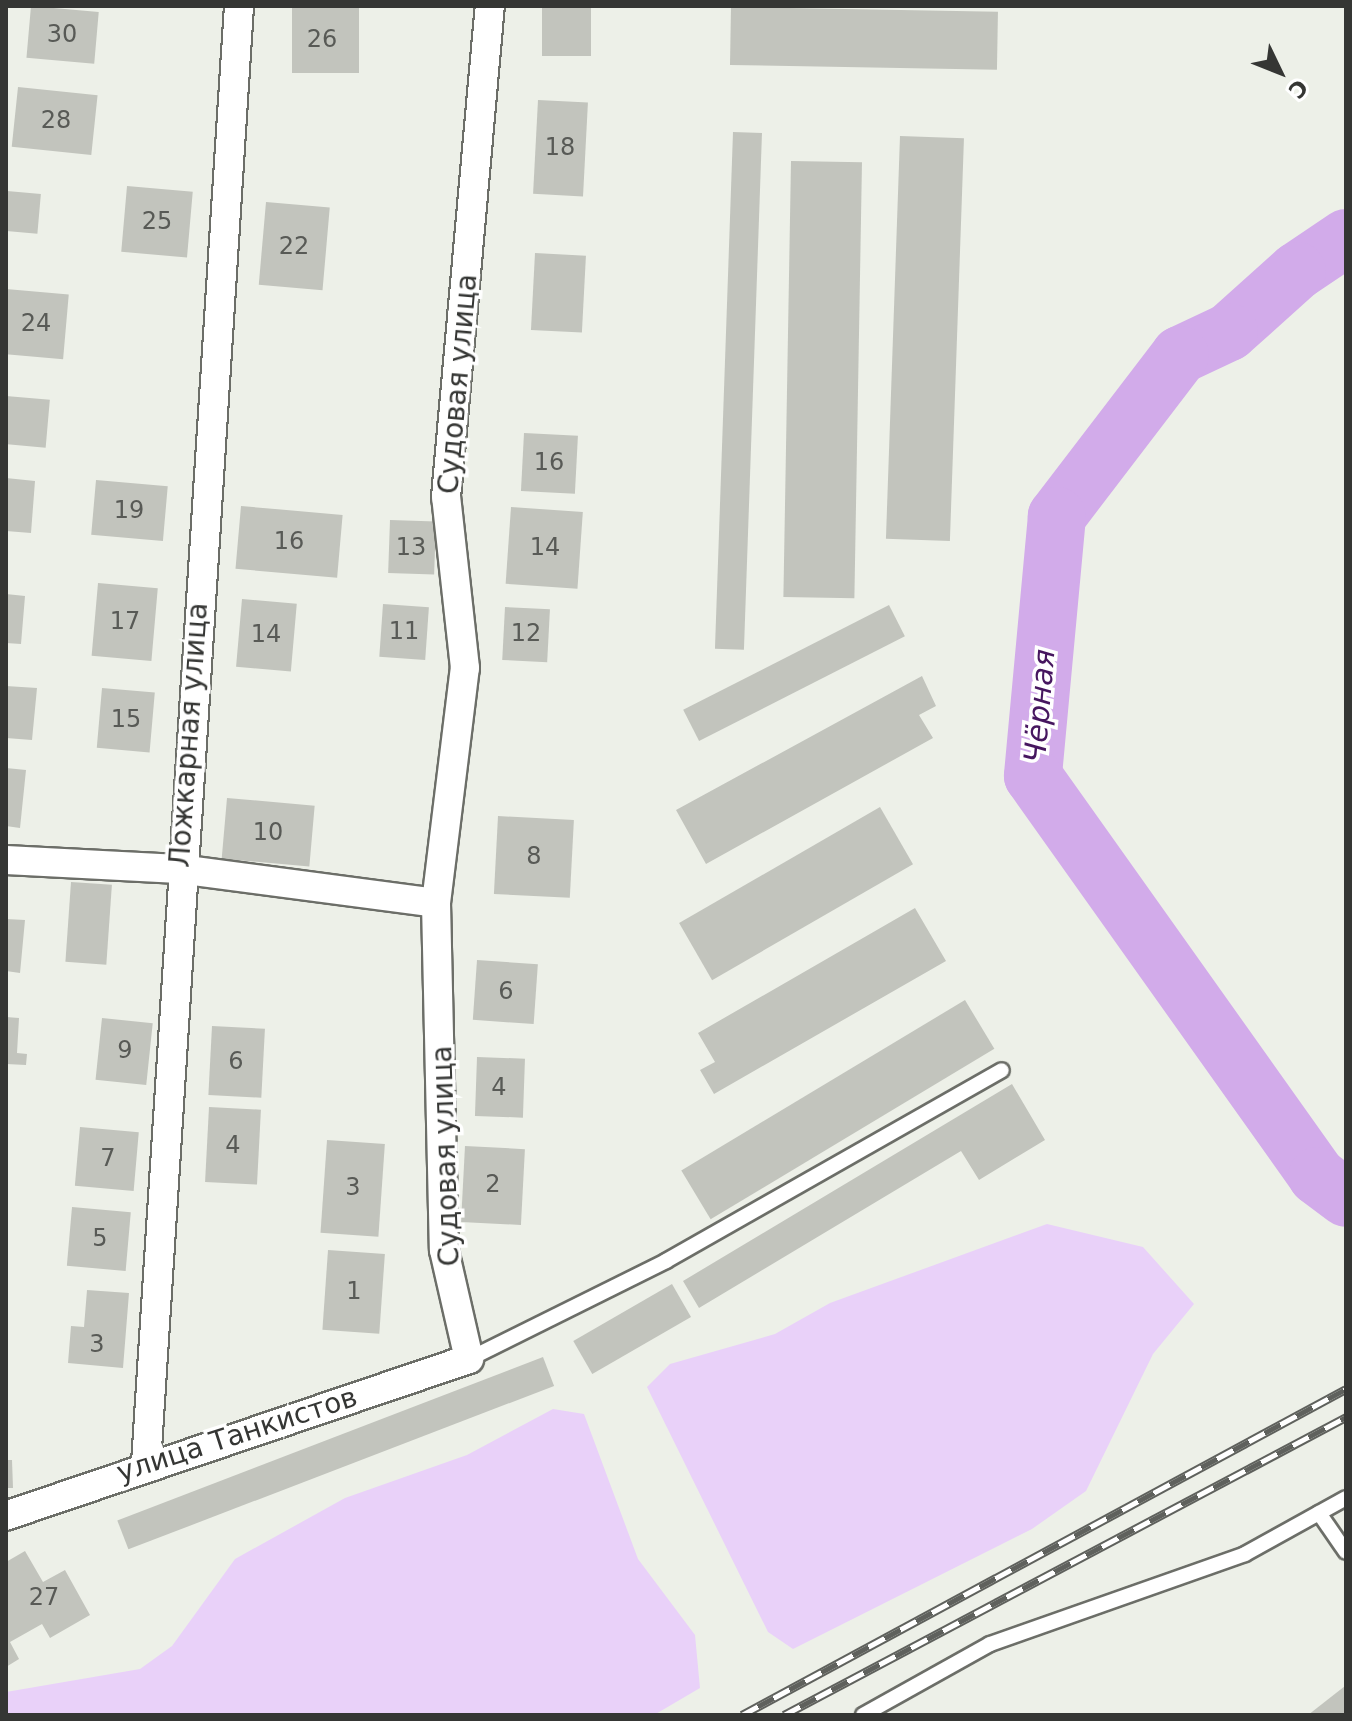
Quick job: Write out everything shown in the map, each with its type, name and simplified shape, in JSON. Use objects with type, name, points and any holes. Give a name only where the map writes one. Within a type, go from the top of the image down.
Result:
[{"type":"street","name":"Ложкарная улица","points":[[146,1464],[179,869],[239,6]]},
{"type":"street","name":"Судовая улица","points":[[469,1359],[444,1250],[436,903],[465,668],[446,497],[490,6]]},
{"type":"street","points":[[6,860],[179,869],[436,903]]},
{"type":"street","name":"улица Танкистов","points":[[6,1516],[146,1464],[469,1359]]},
{"type":"lane","points":[[469,1359],[666,1261],[1002,1070]]},
{"type":"lane","points":[[863,1715],[990,1644],[1245,1554],[1346,1498]]},
{"type":"lane","points":[[1319,1513],[1346,1552]]},
{"type":"shaded area","points":[[1047,1224],[1143,1247],[1194,1304],[1153,1354],[1086,1491],[1032,1529],[793,1649],[768,1632],[647,1387],[670,1364],[775,1334],[830,1303]]},
{"type":"shaded area","points":[[553,1409],[584,1414],[638,1559],[695,1635],[700,1688],[654,1715],[6,1715],[6,1692],[140,1669],[172,1646],[235,1559],[345,1498],[467,1455]]},
{"type":"building","points":[[31,6],[99,12],[94,64],[26,58]]},
{"type":"building","points":[[292,6],[359,6],[359,73],[292,73]]},
{"type":"building","points":[[542,6],[591,6],[591,56],[542,56]]},
{"type":"building","points":[[731,7],[998,12],[997,70],[730,65]]},
{"type":"building","points":[[18,87],[98,95],[91,155],[12,147]]},
{"type":"building","points":[[538,100],[588,103],[583,196],[533,194]]},
{"type":"building","points":[[733,132],[762,133],[744,650],[715,649]]},
{"type":"building","points":[[900,136],[964,138],[950,541],[886,539]]},
{"type":"building","points":[[791,161],[862,162],[854,598],[783,597]]},
{"type":"building","points":[[127,186],[193,192],[187,258],[121,252]]},
{"type":"building","points":[[7,191],[41,194],[37,234],[6,231]]},
{"type":"building","points":[[266,202],[330,208],[323,290],[259,285]]},
{"type":"building","points":[[535,253],[586,256],[582,333],[531,330]]},
{"type":"building","points":[[6,289],[69,294],[63,359],[6,354]]},
{"type":"building","points":[[6,396],[50,400],[46,448],[6,444]]},
{"type":"building","points":[[524,433],[578,436],[575,494],[521,491]]},
{"type":"building","points":[[6,478],[35,481],[31,533],[6,531]]},
{"type":"building","points":[[96,480],[168,486],[163,541],[91,535]]},
{"type":"building","points":[[241,506],[343,515],[337,578],[236,569]]},
{"type":"building","points":[[511,507],[583,512],[577,589],[506,584]]},
{"type":"building","points":[[390,520],[436,522],[434,575],[388,573]]},
{"type":"building","points":[[98,583],[158,588],[151,661],[92,656]]},
{"type":"building","points":[[6,594],[25,596],[21,644],[6,643]]},
{"type":"building","points":[[242,599],[297,604],[291,672],[236,667]]},
{"type":"building","points":[[383,604],[429,607],[425,660],[379,657]]},
{"type":"building","points":[[889,605],[905,636],[699,741],[683,710]]},
{"type":"building","points":[[505,607],[550,609],[547,662],[502,660]]},
{"type":"building","points":[[922,676],[936,706],[919,715],[933,738],[706,864],[676,810]]},
{"type":"building","points":[[6,686],[37,688],[32,740],[6,738]]},
{"type":"building","points":[[102,688],[155,693],[150,752],[97,748]]},
{"type":"building","points":[[6,768],[26,770],[20,828],[6,826]]},
{"type":"building","points":[[227,798],[315,806],[309,866],[222,859]]},
{"type":"building","points":[[880,807],[913,864],[712,980],[679,923]]},
{"type":"building","points":[[498,816],[574,820],[570,898],[494,894]]},
{"type":"building","points":[[71,882],[112,885],[106,965],[65,962]]},
{"type":"building","points":[[915,908],[946,961],[714,1094],[700,1070],[715,1062],[698,1033]]},
{"type":"building","points":[[6,919],[25,920],[20,973],[6,971]]},
{"type":"building","points":[[477,960],[538,964],[534,1024],[473,1020]]},
{"type":"building","points":[[965,1000],[994,1049],[711,1219],[681,1170]]},
{"type":"building","points":[[6,1017],[19,1018],[17,1053],[27,1054],[26,1065],[6,1064]]},
{"type":"building","points":[[102,1018],[153,1023],[146,1085],[96,1080]]},
{"type":"building","points":[[212,1026],[265,1029],[261,1098],[208,1095]]},
{"type":"building","points":[[477,1057],[525,1059],[523,1118],[475,1116]]},
{"type":"building","points":[[1012,1084],[1045,1140],[979,1180],[961,1151],[699,1308],[683,1281]]},
{"type":"building","points":[[209,1107],[261,1110],[257,1185],[205,1182]]},
{"type":"building","points":[[80,1127],[139,1132],[134,1191],[75,1186]]},
{"type":"building","points":[[327,1140],[385,1144],[378,1237],[321,1233]]},
{"type":"building","points":[[465,1146],[525,1149],[521,1225],[461,1222]]},
{"type":"building","points":[[72,1207],[131,1212],[126,1271],[67,1266]]},
{"type":"building","points":[[328,1250],[385,1254],[379,1334],[322,1330]]},
{"type":"building","points":[[672,1284],[691,1317],[592,1374],[573,1341]]},
{"type":"building","points":[[87,1290],[129,1293],[123,1368],[68,1363],[71,1326],[84,1327]]},
{"type":"building","points":[[543,1357],[554,1386],[128,1549],[117,1520]]},
{"type":"building","points":[[6,1460],[12,1460],[13,1488],[6,1488]]},
{"type":"building","points":[[25,1551],[43,1582],[65,1570],[90,1615],[50,1638],[42,1624],[10,1642],[19,1659],[6,1667],[6,1562]]},
{"type":"building","points":[[1345,1686],[1346,1715],[1308,1715]]},
{"type":"waterway","name":"Чёрная","points":[[1346,238],[1297,271],[1229,332],[1180,355],[1057,516],[1033,776],[1317,1176],[1346,1198]]},
{"type":"railway","points":[[742,1715],[1346,1389]]},
{"type":"railway","points":[[784,1715],[1346,1417]]}]
